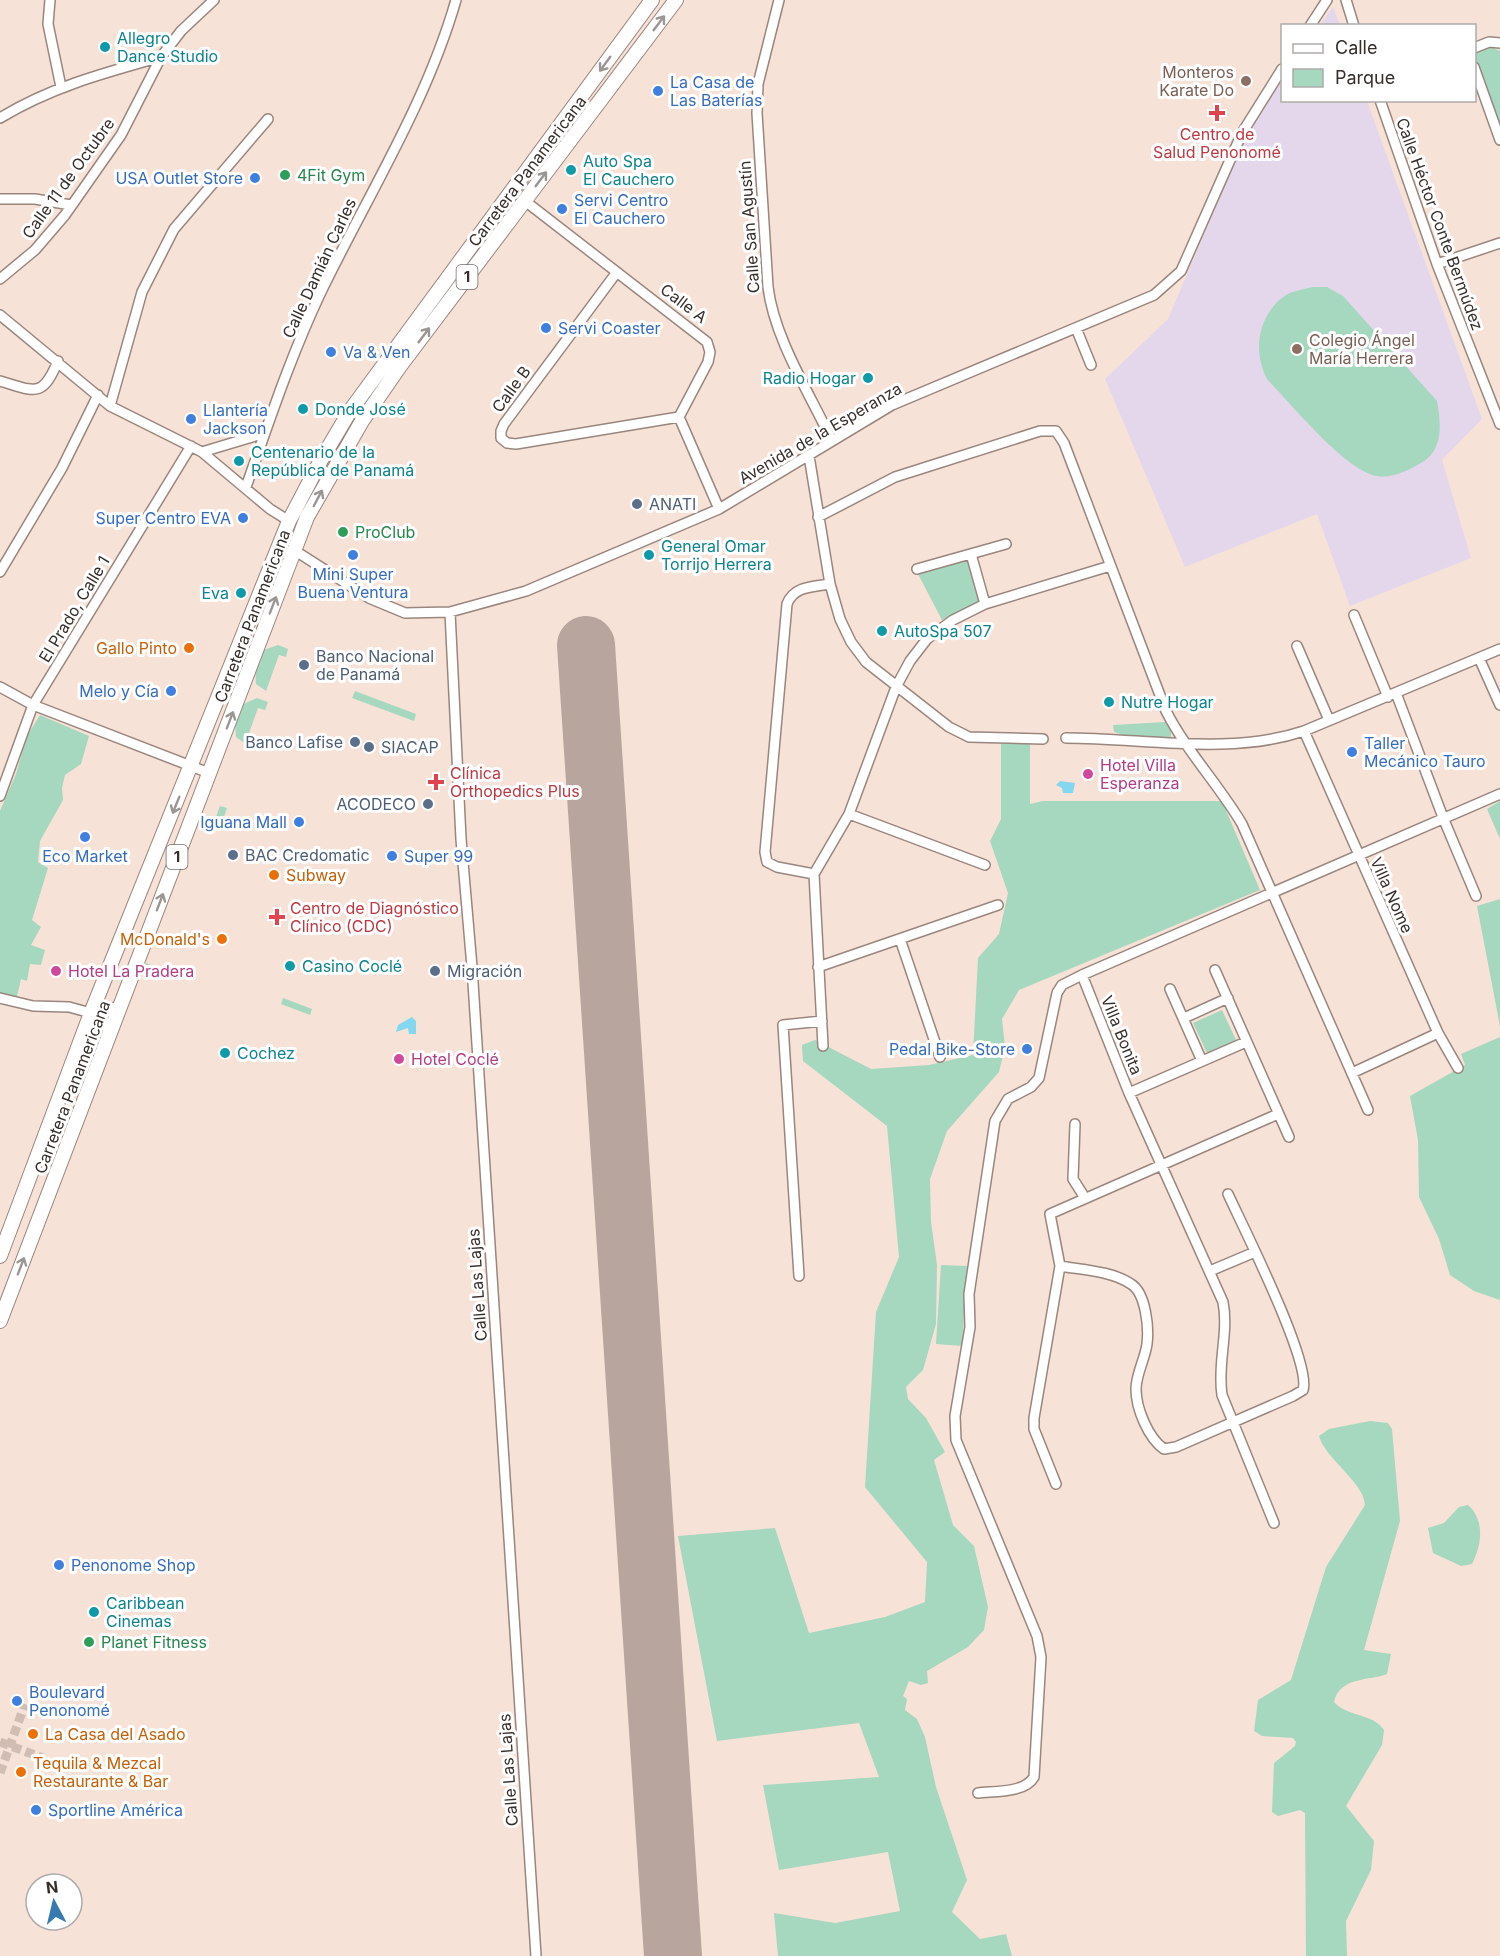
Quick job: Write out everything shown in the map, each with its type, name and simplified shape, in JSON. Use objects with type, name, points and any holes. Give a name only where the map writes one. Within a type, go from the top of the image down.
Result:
[{"type":"highway","name":"Carretera Panamericana","points":[[0,1256],[91,1013],[289,521],[350,411],[652,0]]},
{"type":"highway","name":"Carretera Panamericana","points":[[0,1321],[307,517],[362,421],[676,0]]},
{"type":"highway","points":[[286,571],[288,545],[295,526],[289,521]]},
{"type":"highway","name":"1","points":[[209,773],[206,762],[207,749],[245,648],[245,633]]},
{"type":"street","points":[[50,0],[48,24],[61,87]]},
{"type":"street","name":"Calle 11 de Octubre","points":[[0,279],[35,250],[71,205],[121,135],[161,57],[181,31],[214,0]]},
{"type":"street","name":"Calle Damián Carles","points":[[246,487],[310,315],[416,108],[443,46],[456,0]]},
{"type":"street","name":"Calle San Agustín","points":[[779,0],[758,84],[756,113],[759,179],[770,303],[782,336],[832,441]]},
{"type":"street","points":[[1311,24],[1327,0]]},
{"type":"street","points":[[1346,0],[1353,24]]},
{"type":"street","points":[[1476,47],[1489,42],[1500,43]]},
{"type":"street","points":[[0,118],[33,98],[61,87],[161,57]]},
{"type":"street","name":"Avenida de la Esperanza","points":[[294,550],[369,598],[389,607],[405,613],[450,612],[526,591],[719,509],[892,405],[1154,295],[1181,271],[1242,133],[1281,71]]},
{"type":"street","points":[[1476,73],[1500,140]]},
{"type":"street","name":"Calle Héctor Conte Bermúdez","points":[[1381,102],[1437,264],[1500,424]]},
{"type":"street","points":[[110,406],[142,292],[174,229],[268,118]]},
{"type":"street","points":[[0,199],[35,200],[71,205]]},
{"type":"street","name":"Calle A","points":[[525,201],[704,337],[709,345],[708,362],[679,417]]},
{"type":"street","points":[[1437,264],[1500,243]]},
{"type":"street","name":"Calle B","points":[[617,272],[504,424],[501,438],[507,443],[516,444],[679,417]]},
{"type":"street","points":[[0,315],[110,406],[202,452],[270,509],[289,521]]},
{"type":"street","points":[[1076,328],[1091,365]]},
{"type":"street","points":[[0,381],[35,391],[42,389],[50,380],[58,361]]},
{"type":"street","points":[[0,572],[62,468],[98,395]]},
{"type":"street","points":[[679,417],[719,509]]},
{"type":"street","points":[[818,517],[896,477],[1040,431],[1056,431],[1064,443],[1166,711],[1184,743],[1228,801],[1274,893],[1368,1110]]},
{"type":"street","points":[[202,452],[265,433]]},
{"type":"street","name":"El Prado, Calle 1","points":[[0,796],[33,705],[190,446]]},
{"type":"street","points":[[809,456],[830,584],[840,620],[851,642],[866,662],[949,727],[969,737],[1043,739]]},
{"type":"street","points":[[270,509],[282,537]]},
{"type":"street","points":[[917,569],[1006,544]]},
{"type":"street","points":[[971,554],[985,604]]},
{"type":"street","points":[[823,1046],[814,874],[849,814],[896,687],[910,661],[927,639],[953,620],[985,604],[1110,566]]},
{"type":"street","points":[[814,874],[777,867],[767,862],[765,852],[788,604],[791,594],[830,584]]},
{"type":"street","name":"Calle Las Lajas","points":[[450,612],[461,839],[472,967],[536,1956]]},
{"type":"street","points":[[1354,615],[1392,695],[1476,896]]},
{"type":"street","points":[[1297,646],[1329,720]]},
{"type":"street","points":[[1066,738],[1184,743],[1252,743],[1277,740],[1305,731],[1500,649]]},
{"type":"street","points":[[1479,658],[1500,705]]},
{"type":"street","points":[[0,687],[33,705],[209,773]]},
{"type":"street","name":"Villa Nome","points":[[1305,731],[1438,1033],[1458,1068]]},
{"type":"street","points":[[978,1794],[1022,1787],[1030,1784],[1034,1777],[1041,1657],[1037,1636],[956,1440],[955,1416],[970,1326],[969,1294],[995,1121],[1008,1099],[1031,1087],[1039,1078],[1057,993],[1062,985],[1082,975],[1500,794]]},
{"type":"street","points":[[849,814],[985,865]]},
{"type":"street","points":[[819,967],[998,905]]},
{"type":"street","points":[[900,939],[940,1057]]},
{"type":"street","points":[[1215,970],[1289,1137]]},
{"type":"street","name":"Villa Bonita","points":[[1082,975],[1129,1093],[1210,1270],[1226,1316],[1219,1376],[1222,1395],[1274,1523]]},
{"type":"street","points":[[1170,989],[1202,1061]]},
{"type":"street","points":[[0,998],[33,1006],[69,1007],[91,1013],[104,1020],[110,1034]]},
{"type":"street","points":[[1184,1018],[1228,998]]},
{"type":"street","points":[[91,1013],[107,1012],[121,1004]]},
{"type":"street","points":[[799,1276],[783,1025],[822,1021]]},
{"type":"street","points":[[1352,1073],[1438,1033]]},
{"type":"street","points":[[1129,1093],[1246,1042]]},
{"type":"street","points":[[1056,1484],[1034,1429],[1034,1407],[1060,1266],[1050,1214],[1278,1114]]},
{"type":"street","points":[[1075,1124],[1073,1179],[1085,1198]]},
{"type":"street","points":[[1060,1266],[1122,1279],[1134,1285],[1141,1295],[1147,1343],[1136,1387],[1137,1402],[1155,1443],[1164,1449],[1176,1447],[1293,1396],[1303,1390],[1306,1383],[1282,1314],[1228,1194]]},
{"type":"street","points":[[1210,1270],[1255,1252]]},
{"type":"shaded area","points":[[1333,7],[1340,24],[1321,24]]},
{"type":"shaded area","name":"Colegio Ángel María Herrera","points":[[1281,83],[1281,102],[1367,102],[1482,419],[1442,460],[1471,558],[1350,606],[1317,514],[1185,567],[1105,379],[1168,319],[1247,134]]},
{"type":"green space","points":[[1491,47],[1500,51],[1500,131],[1476,60],[1477,51]]},
{"type":"green space","points":[[1313,287],[1327,287],[1343,296],[1437,401],[1440,427],[1437,443],[1434,451],[1421,463],[1394,475],[1382,477],[1364,471],[1319,435],[1267,379],[1262,368],[1259,345],[1260,334],[1269,312],[1286,295]]},
{"type":"green space","points":[[969,559],[981,602],[942,620],[918,574]]},
{"type":"green space","points":[[278,645],[288,649],[286,657],[279,655],[266,691],[256,684],[255,670],[261,651]]},
{"type":"green space","points":[[355,691],[416,714],[414,721],[352,698]]},
{"type":"green space","points":[[257,698],[268,702],[265,710],[258,708],[248,736],[254,740],[251,748],[236,737],[235,724],[241,705]]},
{"type":"green space","points":[[40,715],[89,736],[81,764],[65,775],[62,788],[63,800],[40,841],[38,862],[48,868],[32,920],[41,927],[31,945],[45,950],[41,965],[30,964],[27,981],[21,979],[16,1001],[0,996],[0,811],[16,774],[27,736]]},
{"type":"green space","points":[[1166,722],[1171,731],[1171,741],[1131,737],[1114,732],[1113,725]]},
{"type":"green space","points":[[1030,742],[1030,804],[1043,801],[1222,801],[1260,890],[1019,990],[1002,1019],[1005,1047],[999,1072],[947,1131],[930,1179],[931,1222],[937,1265],[936,1324],[923,1370],[906,1387],[908,1399],[926,1418],[945,1452],[934,1460],[953,1525],[974,1546],[988,1607],[984,1630],[968,1647],[927,1671],[928,1683],[921,1685],[909,1681],[903,1696],[907,1699],[905,1710],[917,1719],[925,1737],[936,1787],[967,1880],[952,1912],[980,1939],[1006,1934],[1012,1956],[778,1956],[774,1913],[835,1923],[900,1911],[888,1852],[779,1870],[763,1785],[879,1777],[859,1723],[717,1741],[678,1536],[775,1528],[809,1633],[885,1617],[925,1602],[927,1562],[865,1487],[876,1312],[899,1257],[887,1126],[803,1061],[802,1045],[815,1040],[871,1069],[929,1065],[973,1055],[978,958],[999,934],[1008,893],[990,841],[1001,819],[1001,743]]},
{"type":"green space","points":[[1500,801],[1500,839],[1487,809]]},
{"type":"green space","points":[[220,806],[227,808],[220,828],[213,825]]},
{"type":"green space","points":[[1500,899],[1500,1026],[1477,906]]},
{"type":"green space","points":[[146,963],[165,970],[162,977],[144,970]]},
{"type":"green space","points":[[283,998],[312,1009],[310,1015],[281,1004]]},
{"type":"green space","points":[[1222,1010],[1236,1040],[1207,1053],[1193,1023]]},
{"type":"green space","points":[[1500,1037],[1500,1300],[1474,1291],[1450,1275],[1439,1239],[1419,1197],[1418,1140],[1410,1096],[1465,1065],[1461,1054]]},
{"type":"green space","points":[[941,1265],[967,1266],[962,1346],[936,1344]]},
{"type":"green space","points":[[1370,1421],[1388,1423],[1392,1429],[1400,1521],[1364,1650],[1391,1654],[1387,1674],[1349,1684],[1337,1694],[1334,1702],[1339,1707],[1373,1721],[1384,1730],[1382,1745],[1346,1806],[1374,1841],[1371,1870],[1346,1921],[1347,1956],[1306,1956],[1305,1813],[1300,1810],[1278,1816],[1272,1812],[1274,1763],[1295,1746],[1296,1742],[1293,1738],[1262,1736],[1254,1731],[1258,1700],[1291,1680],[1326,1567],[1365,1505],[1363,1496],[1352,1479],[1329,1454],[1319,1436],[1329,1429]]},
{"type":"green space","points":[[1468,1505],[1477,1518],[1480,1541],[1472,1564],[1461,1566],[1433,1553],[1428,1528],[1444,1523],[1459,1507]]},
{"type":"water","points":[[1060,781],[1075,783],[1073,793],[1063,793],[1062,788],[1056,785]]},
{"type":"water","points":[[412,1017],[416,1021],[416,1034],[409,1034],[408,1028],[396,1032],[398,1025]]},
{"type":"runway","points":[[586,645],[673,1956]]},
{"type":"tunnel","points":[[0,1773],[25,1704]]},
{"type":"tunnel","points":[[0,1742],[43,1758]]},
{"type":"place","name":"Allegro Dance Studio","points":[[105,47]]},
{"type":"place","name":"Monteros Karate Do","points":[[1246,81]]},
{"type":"place","name":"La Casa de Las Baterías","points":[[658,91]]},
{"type":"place","name":"Centro de Salud Penonomé","points":[[1217,113]]},
{"type":"place","name":"Auto Spa El Cauchero","points":[[571,170]]},
{"type":"place","name":"4Fit Gym","points":[[285,175]]},
{"type":"place","name":"USA Outlet Store","points":[[255,178]]},
{"type":"place","name":"Servi Centro El Cauchero","points":[[562,209]]},
{"type":"place","name":"Servi Coaster","points":[[546,328]]},
{"type":"place","name":"Colegio Ángel María Herrera","points":[[1297,349]]},
{"type":"place","name":"Va & Ven","points":[[331,352]]},
{"type":"place","name":"Radio Hogar","points":[[868,378]]},
{"type":"place","name":"Donde José","points":[[303,409]]},
{"type":"place","name":"Llantería Jackson","points":[[191,419]]},
{"type":"place","name":"Centenario de la República de Panamá","points":[[239,461]]},
{"type":"place","name":"ANATI","points":[[637,504]]},
{"type":"place","name":"Super Centro EVA","points":[[243,518]]},
{"type":"place","name":"ProClub","points":[[343,532]]},
{"type":"place","name":"Mini Super Buena Ventura","points":[[353,555]]},
{"type":"place","name":"General Omar Torrijo Herrera","points":[[649,555]]},
{"type":"place","name":"Eva","points":[[241,593]]},
{"type":"place","name":"AutoSpa 507","points":[[882,631]]},
{"type":"place","name":"Gallo Pinto","points":[[189,648]]},
{"type":"place","name":"Banco Nacional de Panamá","points":[[304,665]]},
{"type":"place","name":"Melo y Cía","points":[[171,691]]},
{"type":"place","name":"Nutre Hogar","points":[[1109,702]]},
{"type":"place","name":"Banco Lafise","points":[[355,742]]},
{"type":"place","name":"SIACAP","points":[[369,747]]},
{"type":"place","name":"Taller Mecánico Tauro","points":[[1352,752]]},
{"type":"place","name":"Hotel Villa Esperanza","points":[[1088,774]]},
{"type":"place","name":"Clínica Orthopedics Plus","points":[[436,782]]},
{"type":"place","name":"ACODECO","points":[[428,804]]},
{"type":"place","name":"Iguana Mall","points":[[299,822]]},
{"type":"place","name":"Eco Market","points":[[85,837]]},
{"type":"place","name":"BAC Credomatic","points":[[233,855]]},
{"type":"place","name":"Super 99","points":[[392,856]]},
{"type":"place","name":"Subway","points":[[274,875]]},
{"type":"place","name":"Centro de Diagnóstico Clínico (CDC)","points":[[277,917]]},
{"type":"place","name":"McDonald's","points":[[222,939]]},
{"type":"place","name":"Casino Coclé","points":[[290,966]]},
{"type":"place","name":"Hotel La Pradera","points":[[56,971]]},
{"type":"place","name":"Migración","points":[[435,971]]},
{"type":"place","name":"Pedal Bike-Store","points":[[1027,1049]]},
{"type":"place","name":"Cochez","points":[[225,1053]]},
{"type":"place","name":"Hotel Coclé","points":[[399,1059]]},
{"type":"place","name":"Penonome Shop","points":[[59,1565]]},
{"type":"place","name":"Caribbean Cinemas","points":[[94,1612]]},
{"type":"place","name":"Planet Fitness","points":[[89,1642]]},
{"type":"place","name":"Boulevard Penonomé","points":[[17,1701]]},
{"type":"place","name":"La Casa del Asado","points":[[33,1734]]},
{"type":"place","name":"Tequila & Mezcal Restaurante & Bar","points":[[21,1772]]},
{"type":"place","name":"Sportline América","points":[[36,1810]]}]
